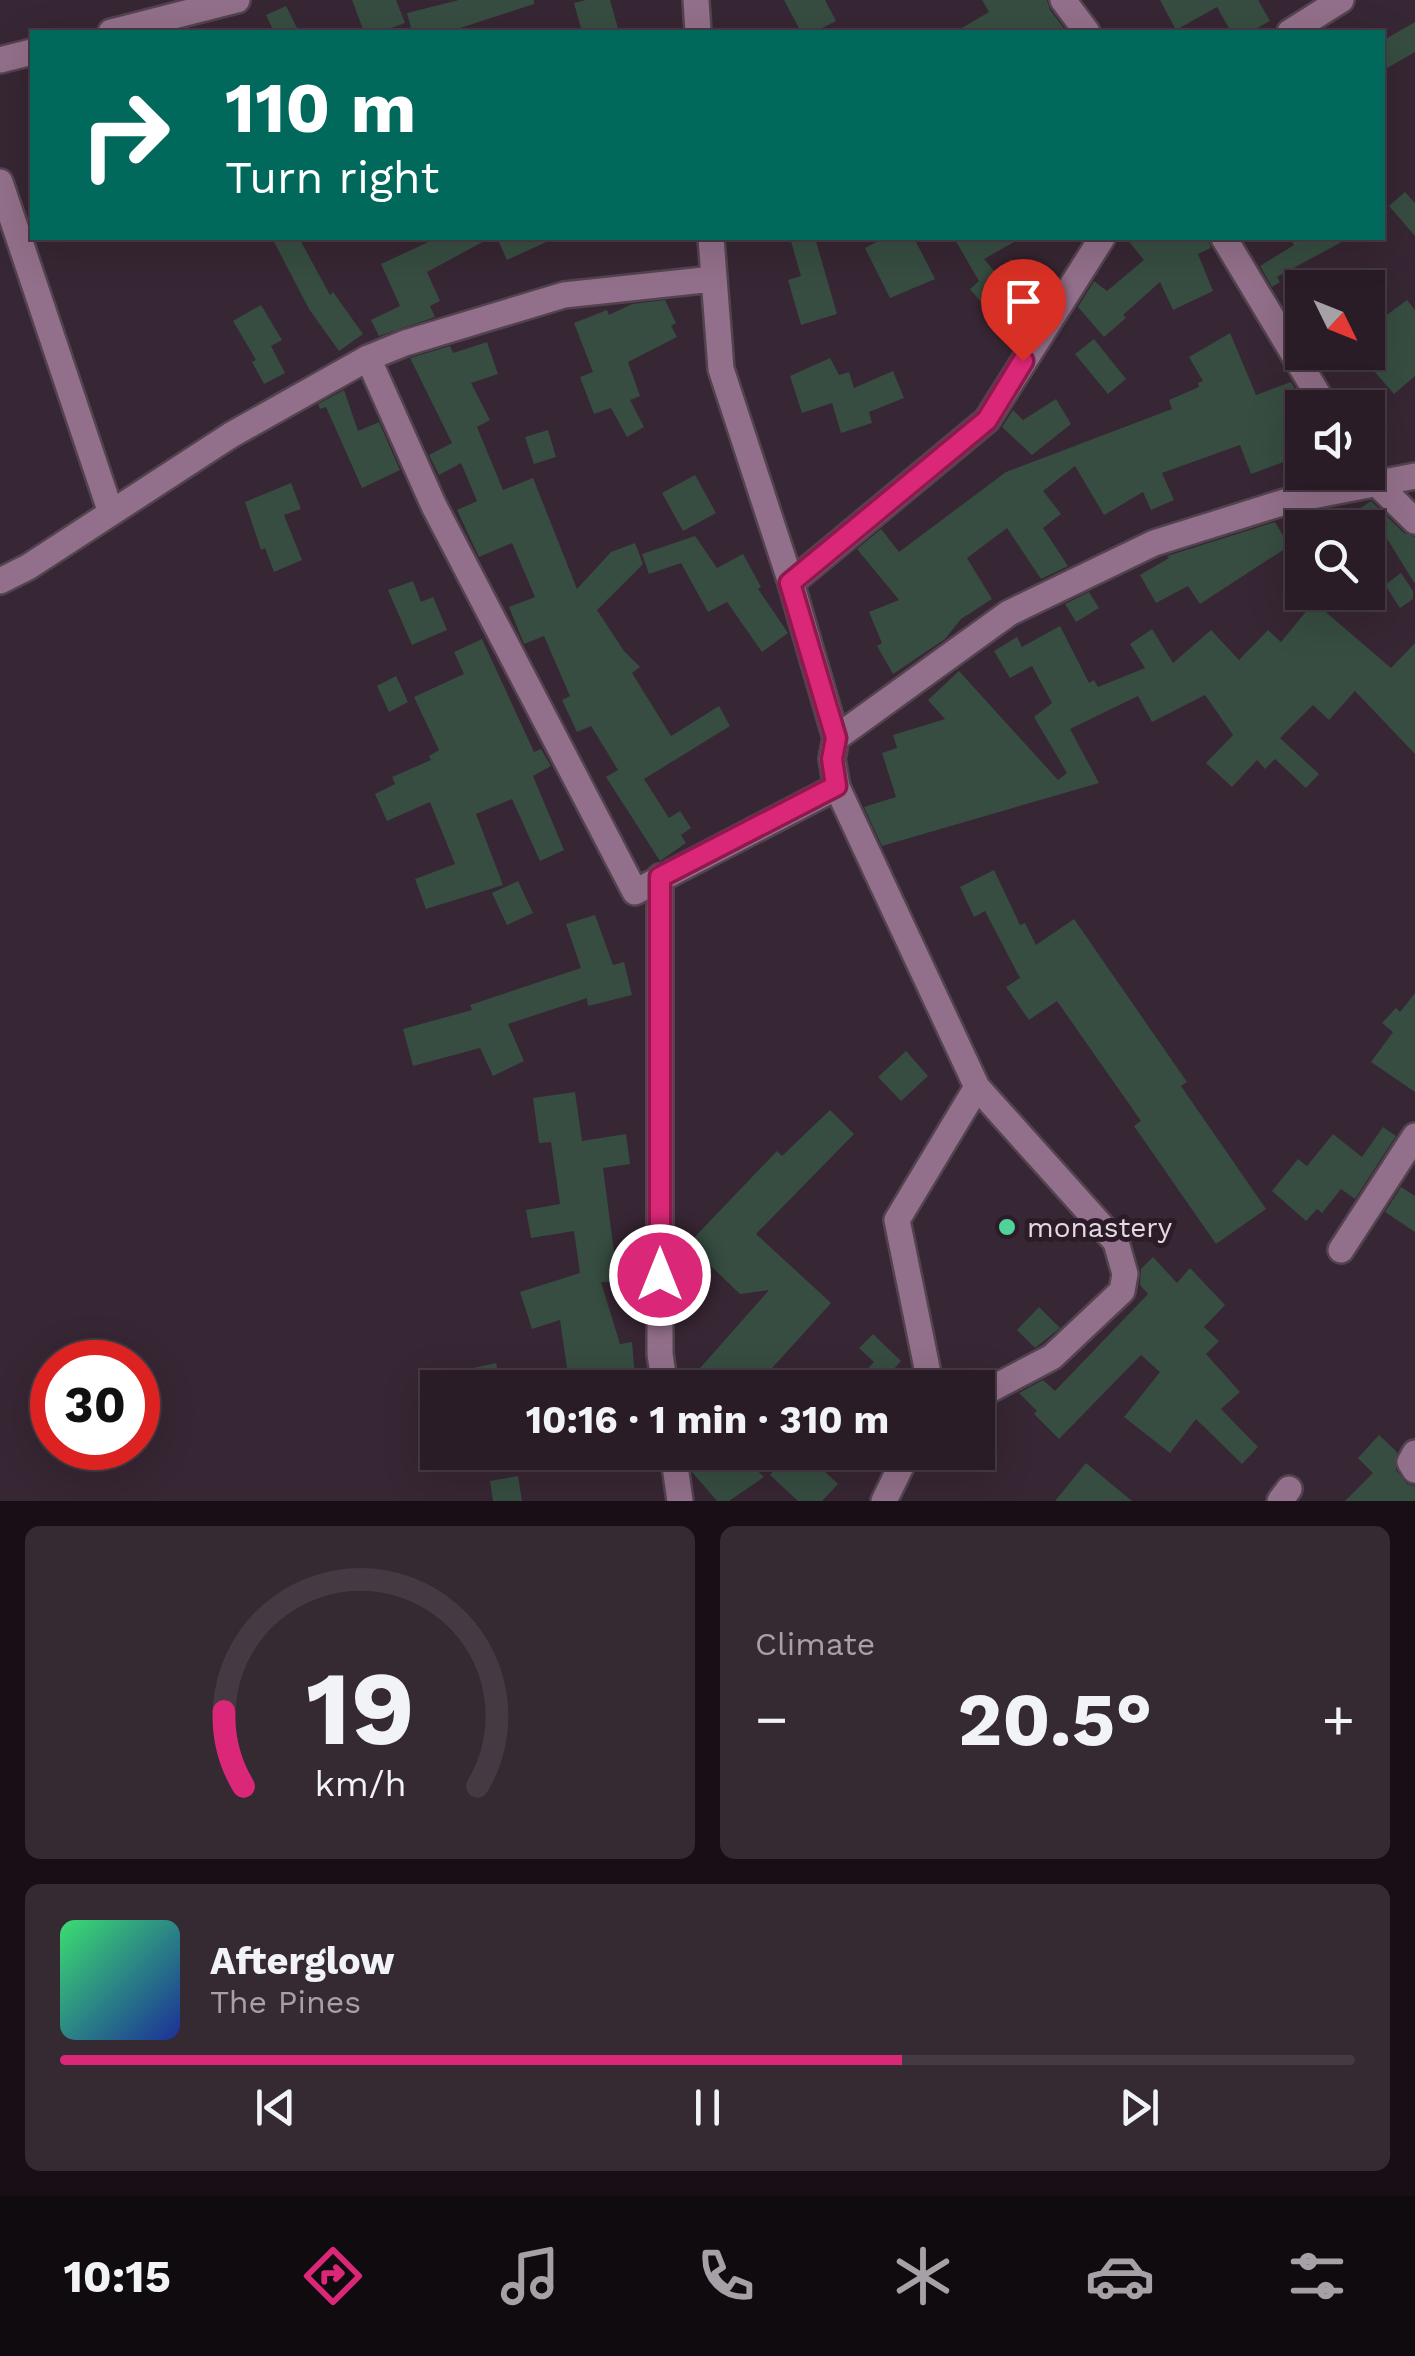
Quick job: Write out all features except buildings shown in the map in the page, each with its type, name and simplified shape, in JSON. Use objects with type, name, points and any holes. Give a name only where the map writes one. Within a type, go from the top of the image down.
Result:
[{"type":"street","points":[[119,30],[236,0]]},
{"type":"street","points":[[696,0],[698,30]]},
{"type":"street","points":[[1063,0],[1086,30]]},
{"type":"street","points":[[1293,30],[1341,0]]},
{"type":"street","points":[[0,60],[30,52]]},
{"type":"street","points":[[0,182],[111,512]]},
{"type":"street","points":[[710,240],[721,369],[836,738],[832,759],[836,786],[976,1086],[1116,1242],[1125,1274],[1122,1291],[1052,1357],[995,1387]]},
{"type":"street","points":[[790,583],[987,420],[1101,240]]},
{"type":"street","points":[[1225,240],[1315,390]]},
{"type":"street","points":[[0,581],[28,568],[231,435],[368,358],[564,295],[713,280]]},
{"type":"street","points":[[368,358],[434,506],[635,892],[836,786]]},
{"type":"street","points":[[1385,477],[1415,476]]},
{"type":"street","points":[[836,738],[1008,613],[1154,544],[1327,490]]},
{"type":"street","points":[[1383,490],[1415,521]]},
{"type":"street","points":[[660,877],[662,1370]]},
{"type":"street","points":[[927,1370],[897,1220],[976,1086]]},
{"type":"street","points":[[1341,1250],[1406,1172],[1415,1136]]},
{"type":"street","points":[[1415,1453],[1410,1462],[1415,1470]]},
{"type":"street","points":[[676,1470],[680,1501]]},
{"type":"street","points":[[892,1497],[902,1470]]},
{"type":"place","name":"monastery","points":[[1007,1227]]},
{"type":"route","points":[[660,1275],[660,877],[836,786],[832,759],[836,738],[790,583],[987,420],[1023,361]]}]
